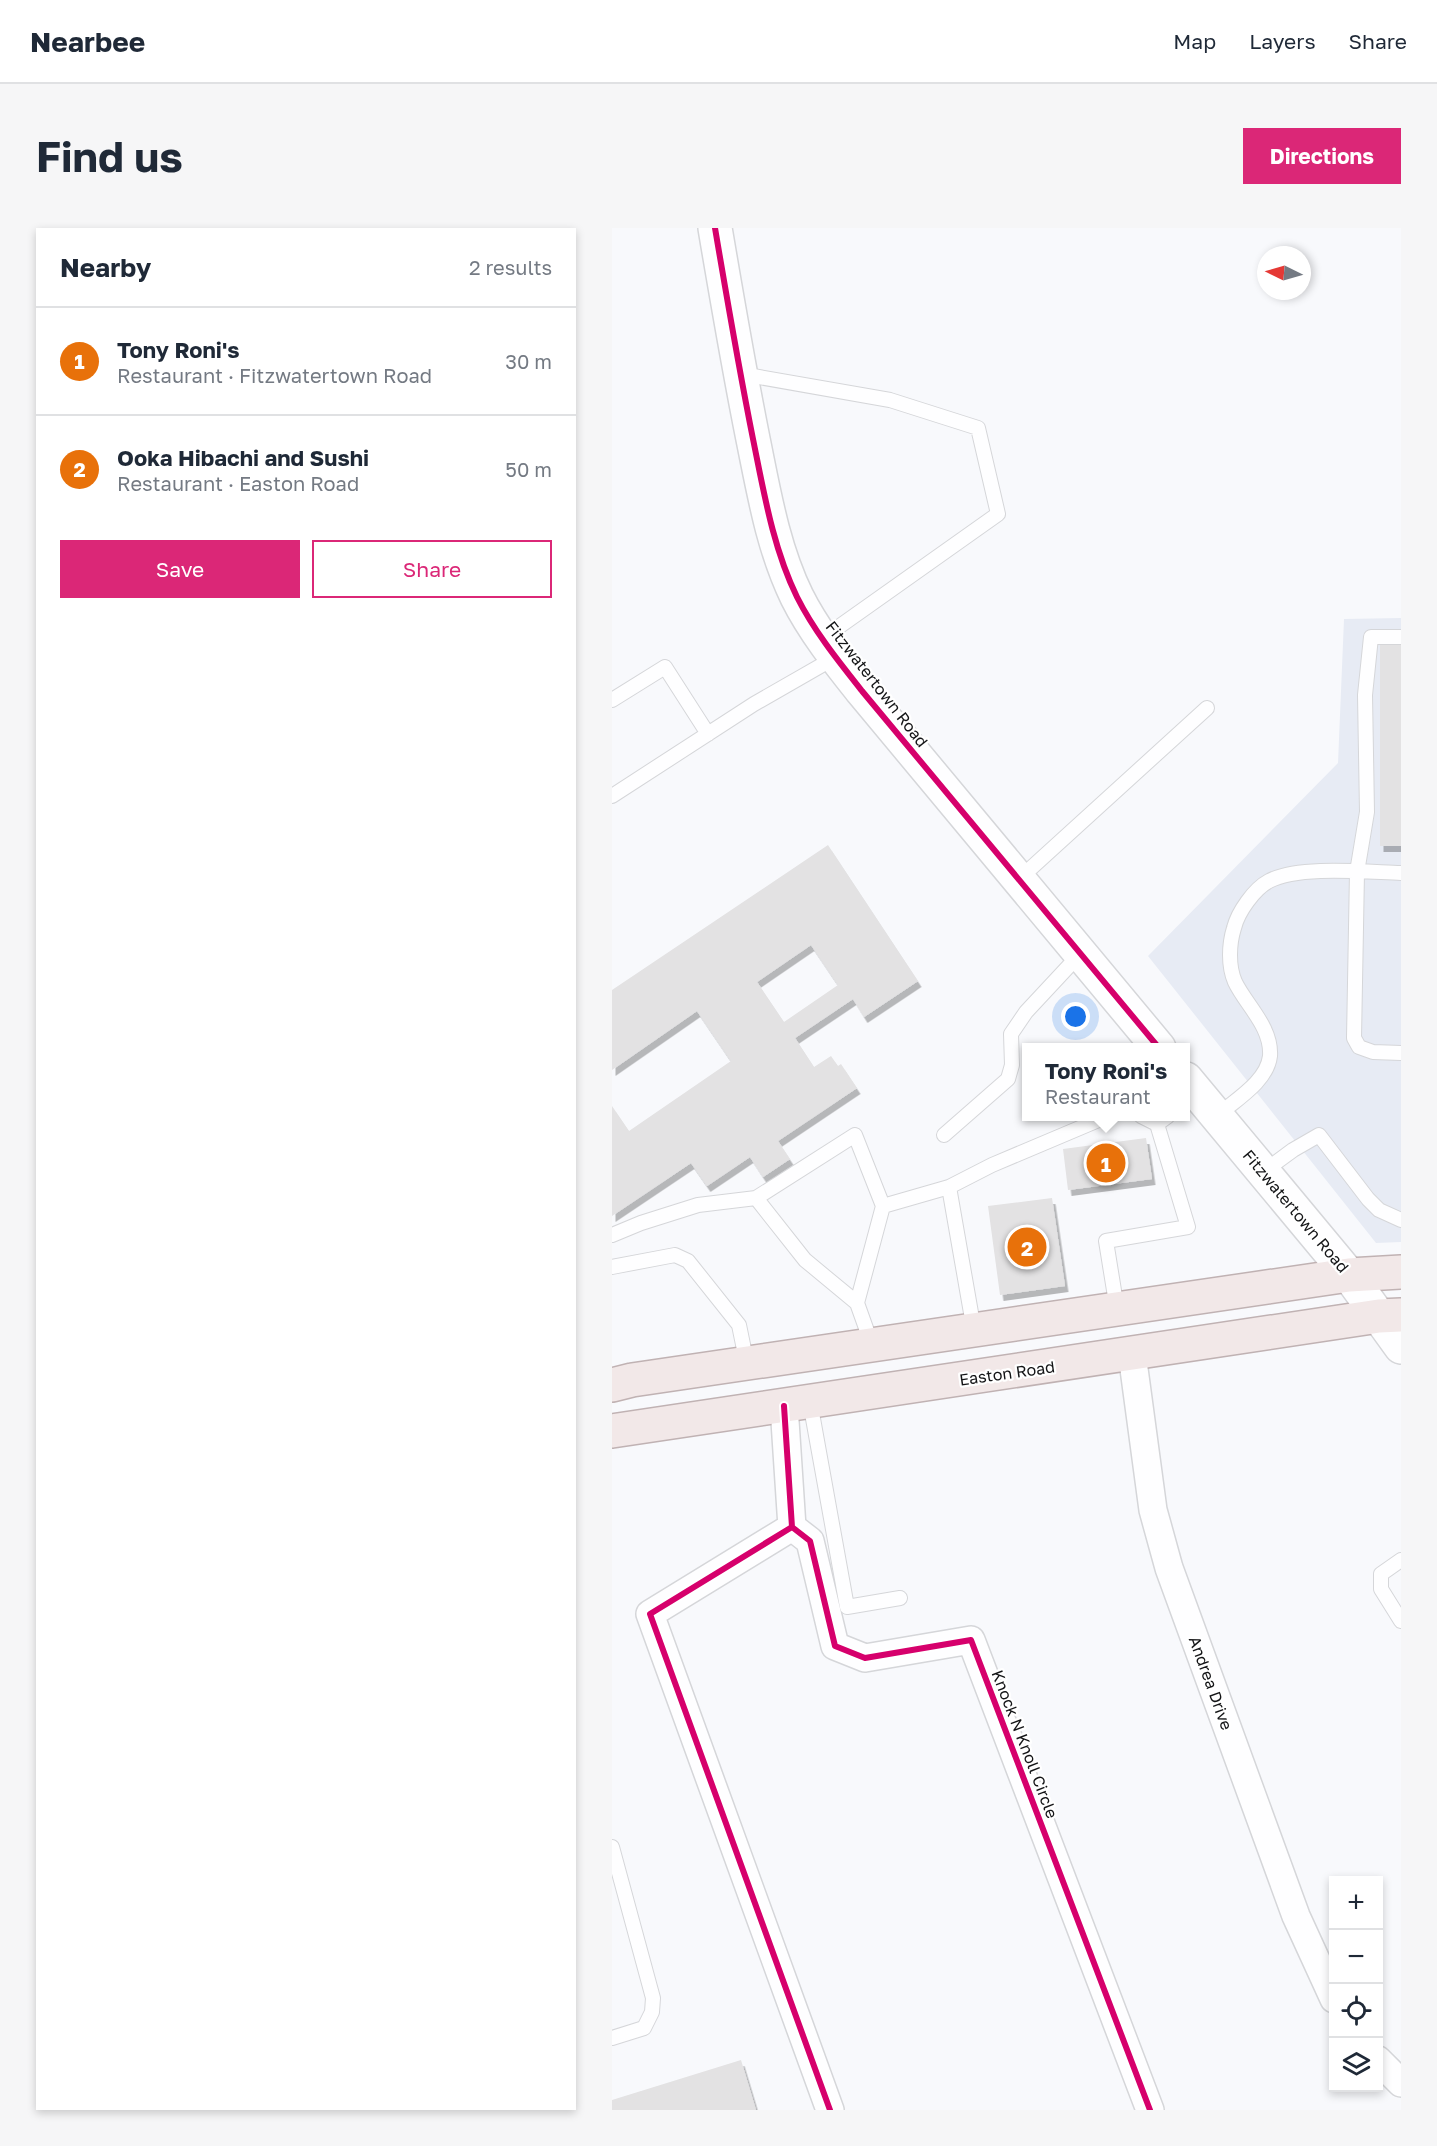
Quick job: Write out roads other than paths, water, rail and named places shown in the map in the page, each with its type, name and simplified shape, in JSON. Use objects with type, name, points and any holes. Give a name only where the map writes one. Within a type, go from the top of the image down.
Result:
[{"type":"highway","points":[[612,1385],[1349,1275],[1401,1272]]},
{"type":"highway","name":"Easton Road","points":[[612,1431],[1390,1316]]},
{"type":"street","name":"Fitzwatertown Road","points":[[715,228],[740,373],[777,549],[798,598],[829,647],[862,691],[1156,1043]]},
{"type":"street","name":"Fitzwatertown Road","points":[[1196,1099],[1263,1172],[1349,1275],[1390,1316],[1401,1347]]},
{"type":"street","name":"Andrea Drive","points":[[1132,1354],[1154,1510],[1169,1568],[1296,1916],[1329,1988]]},
{"type":"street","points":[[797,1404],[792,1527],[650,1614],[830,2110]]},
{"type":"street","name":"Knock N Knoll Circle","points":[[792,1527],[810,1541],[835,1646],[865,1658],[971,1640],[1150,2110]]},
{"type":"street","points":[[1383,2065],[1401,2082]]},
{"type":"lane","points":[[612,796],[754,704],[998,514],[978,428],[890,400],[740,373]]},
{"type":"lane","points":[[1401,637],[1371,637],[1365,695],[1367,812],[1357,872],[1354,1038],[1359,1047],[1373,1052],[1401,1053]]},
{"type":"lane","points":[[612,700],[665,667],[708,734]]},
{"type":"lane","points":[[1019,879],[1207,708]]},
{"type":"lane","points":[[1196,1099],[1262,1077],[1270,1056],[1268,1039],[1234,980],[1229,945],[1236,920],[1248,901],[1268,881],[1288,875],[1401,873]]},
{"type":"lane","points":[[944,1135],[1008,1079],[1012,1065],[1011,1034],[1026,1012],[1081,953]]},
{"type":"lane","points":[[883,1206],[949,1187],[992,1165],[1096,1121]]},
{"type":"lane","points":[[1118,1310],[1106,1241],[1188,1227],[1162,1121]]},
{"type":"lane","points":[[612,1235],[698,1204],[756,1198],[855,1135],[883,1206],[857,1303]]},
{"type":"lane","points":[[1263,1172],[1293,1150],[1319,1135],[1368,1199],[1379,1210],[1401,1220]]},
{"type":"lane","points":[[949,1187],[974,1331]]},
{"type":"lane","points":[[756,1198],[805,1260],[857,1303],[872,1346]]},
{"type":"lane","points":[[612,1267],[675,1255],[688,1261],[739,1325],[747,1364]]},
{"type":"lane","points":[[797,1404],[847,1607],[900,1598]]},
{"type":"lane","points":[[1401,1560],[1381,1574],[1381,1589],[1401,1621]]},
{"type":"lane","points":[[612,1846],[653,1998],[652,2012],[644,2028],[612,2038]]},
{"type":"place","name":"Tony Roni's","points":[[1106,1163]]},
{"type":"place","name":"Ooka Hibachi and Sushi","points":[[1027,1247]]}]
